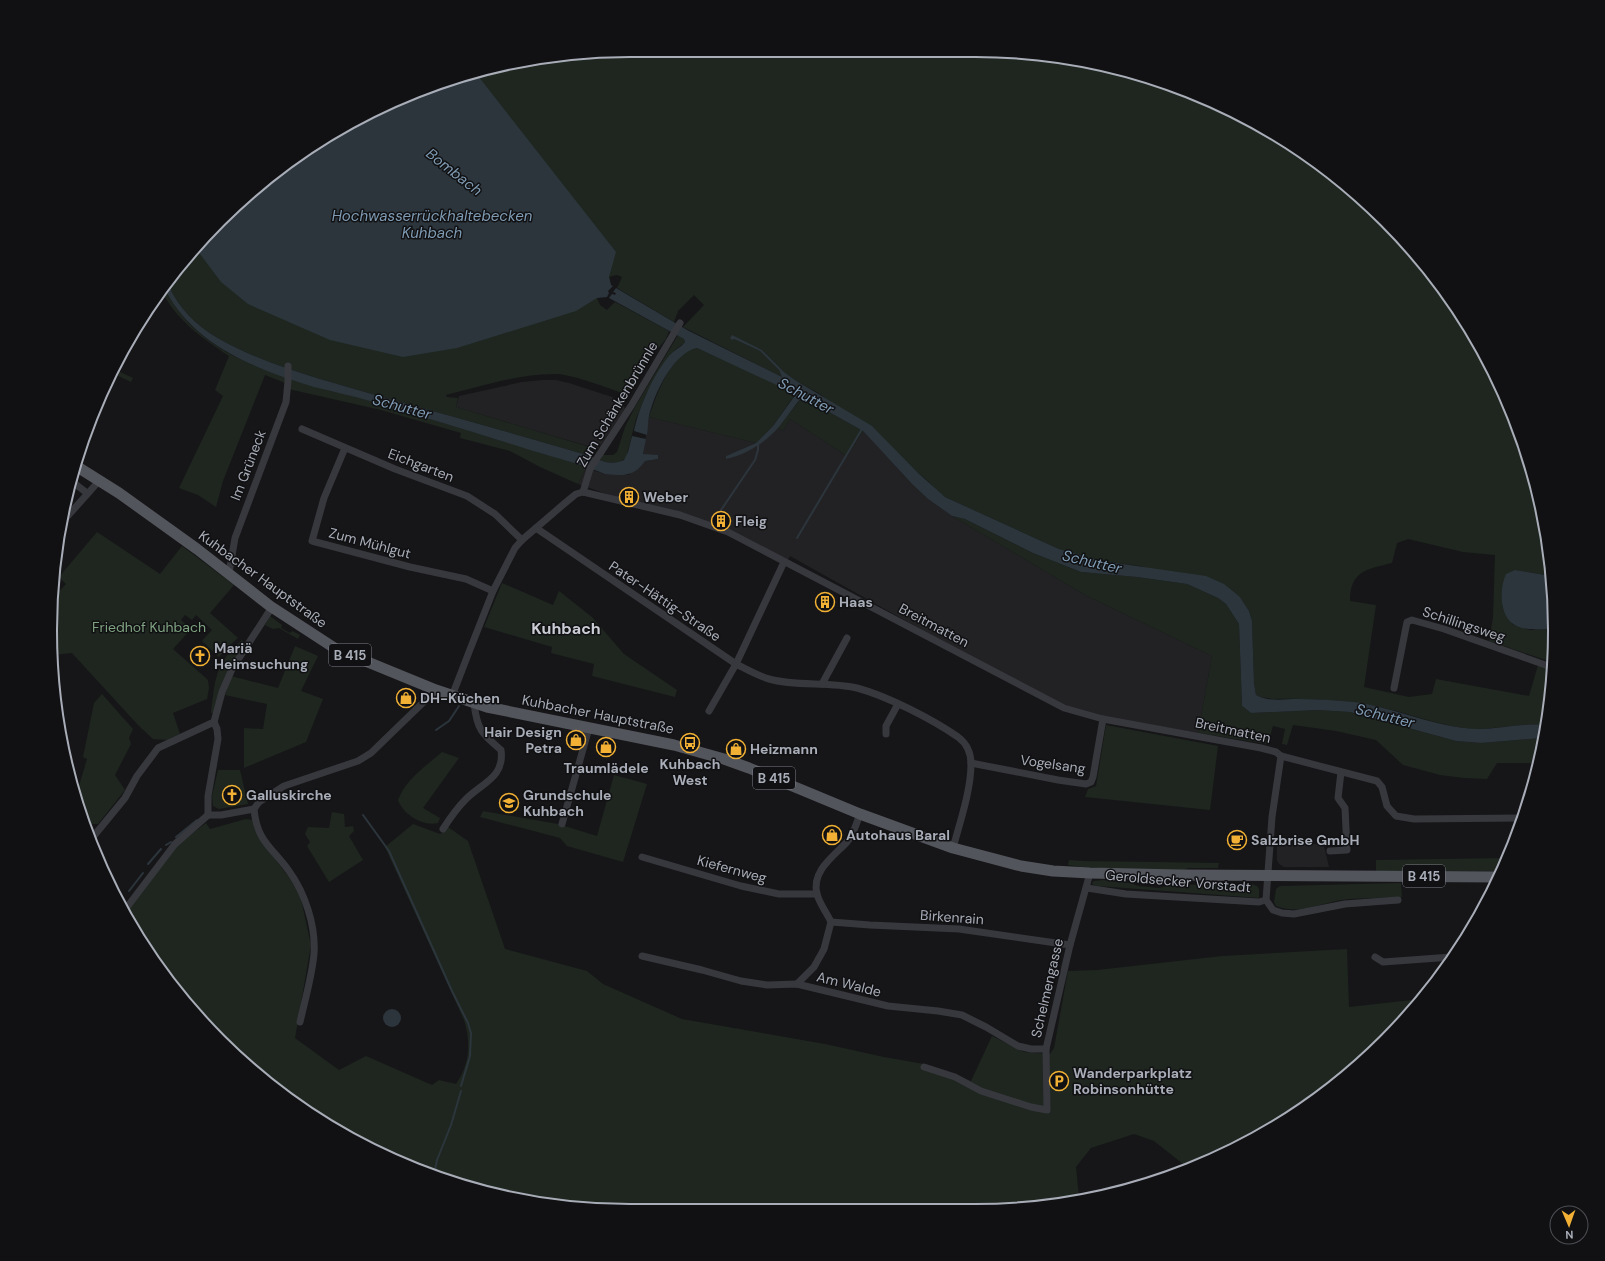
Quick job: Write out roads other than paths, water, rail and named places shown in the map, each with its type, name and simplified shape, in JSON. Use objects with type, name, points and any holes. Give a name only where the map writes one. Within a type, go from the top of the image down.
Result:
[{"type":"main road","name":"Kuhbacher Hauptstraße","points":[[81,469],[130,501],[272,607],[336,649],[436,690],[487,708],[694,750],[749,768],[860,814],[954,848],[1021,866],[1054,871],[1090,873]]},
{"type":"main road","name":"B 415","points":[[1090,873],[1267,876]]},
{"type":"main road","name":"Geroldsecker Vorstadt","points":[[1267,876],[1493,876]]},
{"type":"street","name":"Zum Schänkenbrünnle","points":[[583,492],[590,469],[632,406],[644,383],[672,339],[680,322]]},
{"type":"street","name":"Im Grüneck","points":[[229,574],[235,538],[286,402],[288,366]]},
{"type":"street","name":"Eichgarten","points":[[302,429],[345,448],[467,496],[495,514],[522,540]]},
{"type":"street","name":"Zum Mühlgut","points":[[345,448],[324,498],[312,541],[410,567],[466,579],[494,591]]},
{"type":"street","points":[[69,515],[99,480]]},
{"type":"street","points":[[76,485],[87,493]]},
{"type":"street","points":[[452,696],[468,652],[494,591],[515,548],[522,540],[576,494],[583,492]]},
{"type":"street","name":"Breitmatten","points":[[583,492],[680,515],[728,532],[784,562],[815,576],[1064,708],[1103,719],[1261,748],[1276,752],[1281,756],[1377,781],[1380,784],[1387,806],[1396,816],[1414,819],[1517,818]]},
{"type":"street","name":"Pater-Hättig-Straße","points":[[536,528],[736,664],[768,679],[856,688],[898,704],[958,737],[968,749],[971,763]]},
{"type":"street","points":[[709,711],[736,664],[784,562]]},
{"type":"street","points":[[208,815],[208,796],[218,739],[217,729],[214,722],[222,692],[232,669],[272,607]]},
{"type":"street","name":"Schillingsweg","points":[[1394,688],[1407,622],[1412,620],[1444,629],[1547,666]]},
{"type":"street","points":[[822,684],[846,638]]},
{"type":"street","points":[[300,1022],[314,954],[307,902],[302,890],[288,870],[270,850],[259,831],[255,822],[254,809],[266,796],[284,786],[358,761],[372,753],[436,690]]},
{"type":"street","points":[[443,829],[455,810],[468,797],[485,785],[498,771],[502,761],[501,750],[485,737],[476,721],[474,704]]},
{"type":"street","points":[[886,734],[886,726],[898,704]]},
{"type":"street","name":"Vogelsang","points":[[971,763],[1086,784],[1091,782],[1093,777],[1103,719]]},
{"type":"street","points":[[95,835],[125,798],[138,776],[158,748],[214,722]]},
{"type":"street","points":[[562,824],[589,728]]},
{"type":"street","name":"Breitmatten","points":[[1267,876],[1272,817],[1281,756]]},
{"type":"street","points":[[954,848],[968,785],[971,763]]},
{"type":"street","points":[[1330,851],[1347,850],[1345,808],[1338,798],[1341,772]]},
{"type":"street","points":[[128,906],[175,844],[208,815],[221,815],[254,809]]},
{"type":"street","points":[[797,984],[814,967],[824,949],[831,922],[817,894],[818,880],[822,869],[828,860],[847,842],[853,833],[860,814]]},
{"type":"street","name":"Kiefernweg","points":[[642,857],[741,886],[779,894],[817,894]]},
{"type":"street","name":"Schelmengasse","points":[[924,1066],[955,1077],[981,1091],[1031,1107],[1047,1110],[1046,1049],[1070,945],[1090,873]]},
{"type":"street","name":"Geroldsecker Vorstadt","points":[[1267,876],[1266,900],[1273,910],[1282,913],[1294,914],[1345,904],[1398,900]]},
{"type":"street","name":"Geroldsecker Vorstadt","points":[[1087,888],[1126,894],[1259,902],[1266,900]]},
{"type":"street","name":"Birkenrain","points":[[831,922],[959,929],[1070,945]]},
{"type":"street","name":"Am Walde","points":[[642,956],[741,981],[767,985],[797,984],[888,1006],[938,1010],[962,1015],[1018,1046],[1031,1049],[1046,1049]]},
{"type":"street","points":[[1375,957],[1383,962],[1445,958]]},
{"type":"water","name":"Hochwasserrückhaltebecken Kuhbach","points":[[479,78],[616,252],[609,277],[611,285],[613,286],[608,291],[609,293],[607,297],[597,298],[576,311],[457,348],[403,357],[330,340],[248,304],[221,282],[199,252],[252,199],[281,176],[344,134],[377,116],[446,87]]},
{"type":"water","name":"Schutter","points":[[616,288],[689,331],[782,377],[779,370],[760,351],[730,338],[732,335],[762,350],[784,372],[795,380],[872,426],[917,472],[945,497],[1059,549],[1102,561],[1206,576],[1224,584],[1240,597],[1249,611],[1252,621],[1254,683],[1256,695],[1266,699],[1277,700],[1312,699],[1353,702],[1384,708],[1462,728],[1486,729],[1540,725],[1538,738],[1481,743],[1456,741],[1350,712],[1318,710],[1251,713],[1242,706],[1239,624],[1226,604],[1218,598],[1187,584],[1137,577],[1081,572],[1033,553],[965,519],[952,516],[928,499],[913,485],[863,431],[802,397],[779,427],[768,438],[748,451],[726,459],[726,456],[756,443],[773,426],[796,394],[697,348],[688,351],[680,358],[660,386],[649,416],[647,435],[634,431],[643,402],[657,372],[669,356],[685,342],[684,339],[609,298],[612,294],[615,295],[616,293],[613,292]]},
{"type":"water","name":"Schutter","points":[[170,289],[177,301],[188,315],[201,327],[216,337],[256,357],[320,379],[611,463],[624,460],[628,452],[632,436],[646,439],[643,454],[658,455],[658,459],[645,461],[632,473],[623,475],[605,474],[569,461],[366,400],[314,387],[271,373],[230,353],[210,341],[193,327],[178,310],[167,293]]},
{"type":"water","points":[[1515,570],[1545,575],[1548,629],[1527,629],[1513,624],[1508,619],[1504,612],[1502,602],[1502,588],[1506,574]]},
{"type":"water","points":[[392,1009],[398,1012],[401,1018],[398,1024],[392,1027],[386,1024],[383,1018],[386,1012]]},
{"type":"waterway","points":[[797,538],[862,429]]},
{"type":"waterway","points":[[719,513],[755,460],[758,444]]},
{"type":"waterway","points":[[436,730],[449,721],[459,706]]},
{"type":"waterway","points":[[363,815],[389,851],[468,1023],[471,1033],[470,1056],[461,1086]]},
{"type":"waterway","points":[[176,837],[197,820]]},
{"type":"waterway","points":[[166,845],[171,842]]},
{"type":"waterway","points":[[148,864],[161,849]]},
{"type":"waterway","points":[[129,891],[143,873]]},
{"type":"waterway","points":[[435,1170],[461,1091]]},
{"type":"place","name":"Weber","points":[[629,497]]},
{"type":"place","name":"Fleig","points":[[721,521]]},
{"type":"place","name":"Haas","points":[[825,602]]},
{"type":"place","name":"Mariä Heimsuchung","points":[[200,656]]},
{"type":"place","name":"DH-Küchen","points":[[406,698]]},
{"type":"place","name":"Hair Design Petra","points":[[576,740]]},
{"type":"place","name":"Kuhbach West","points":[[690,743]]},
{"type":"place","name":"Traumlädele","points":[[606,747]]},
{"type":"place","name":"Heizmann","points":[[736,749]]},
{"type":"place","name":"Galluskirche","points":[[232,795]]},
{"type":"place","name":"Grundschule Kuhbach","points":[[509,803]]},
{"type":"place","name":"Autohaus Baral","points":[[832,835]]},
{"type":"place","name":"Salzbrise GmbH","points":[[1237,840]]},
{"type":"place","name":"Wanderparkplatz Robinsonhütte","points":[[1059,1081]]},
{"type":"district","name":"Kuhbach","points":[[566,628]]},
{"type":"water label","name":"Bombach","points":[[454,172]]},
{"type":"park label","name":"Friedhof Kuhbach","points":[[149,627]]}]
